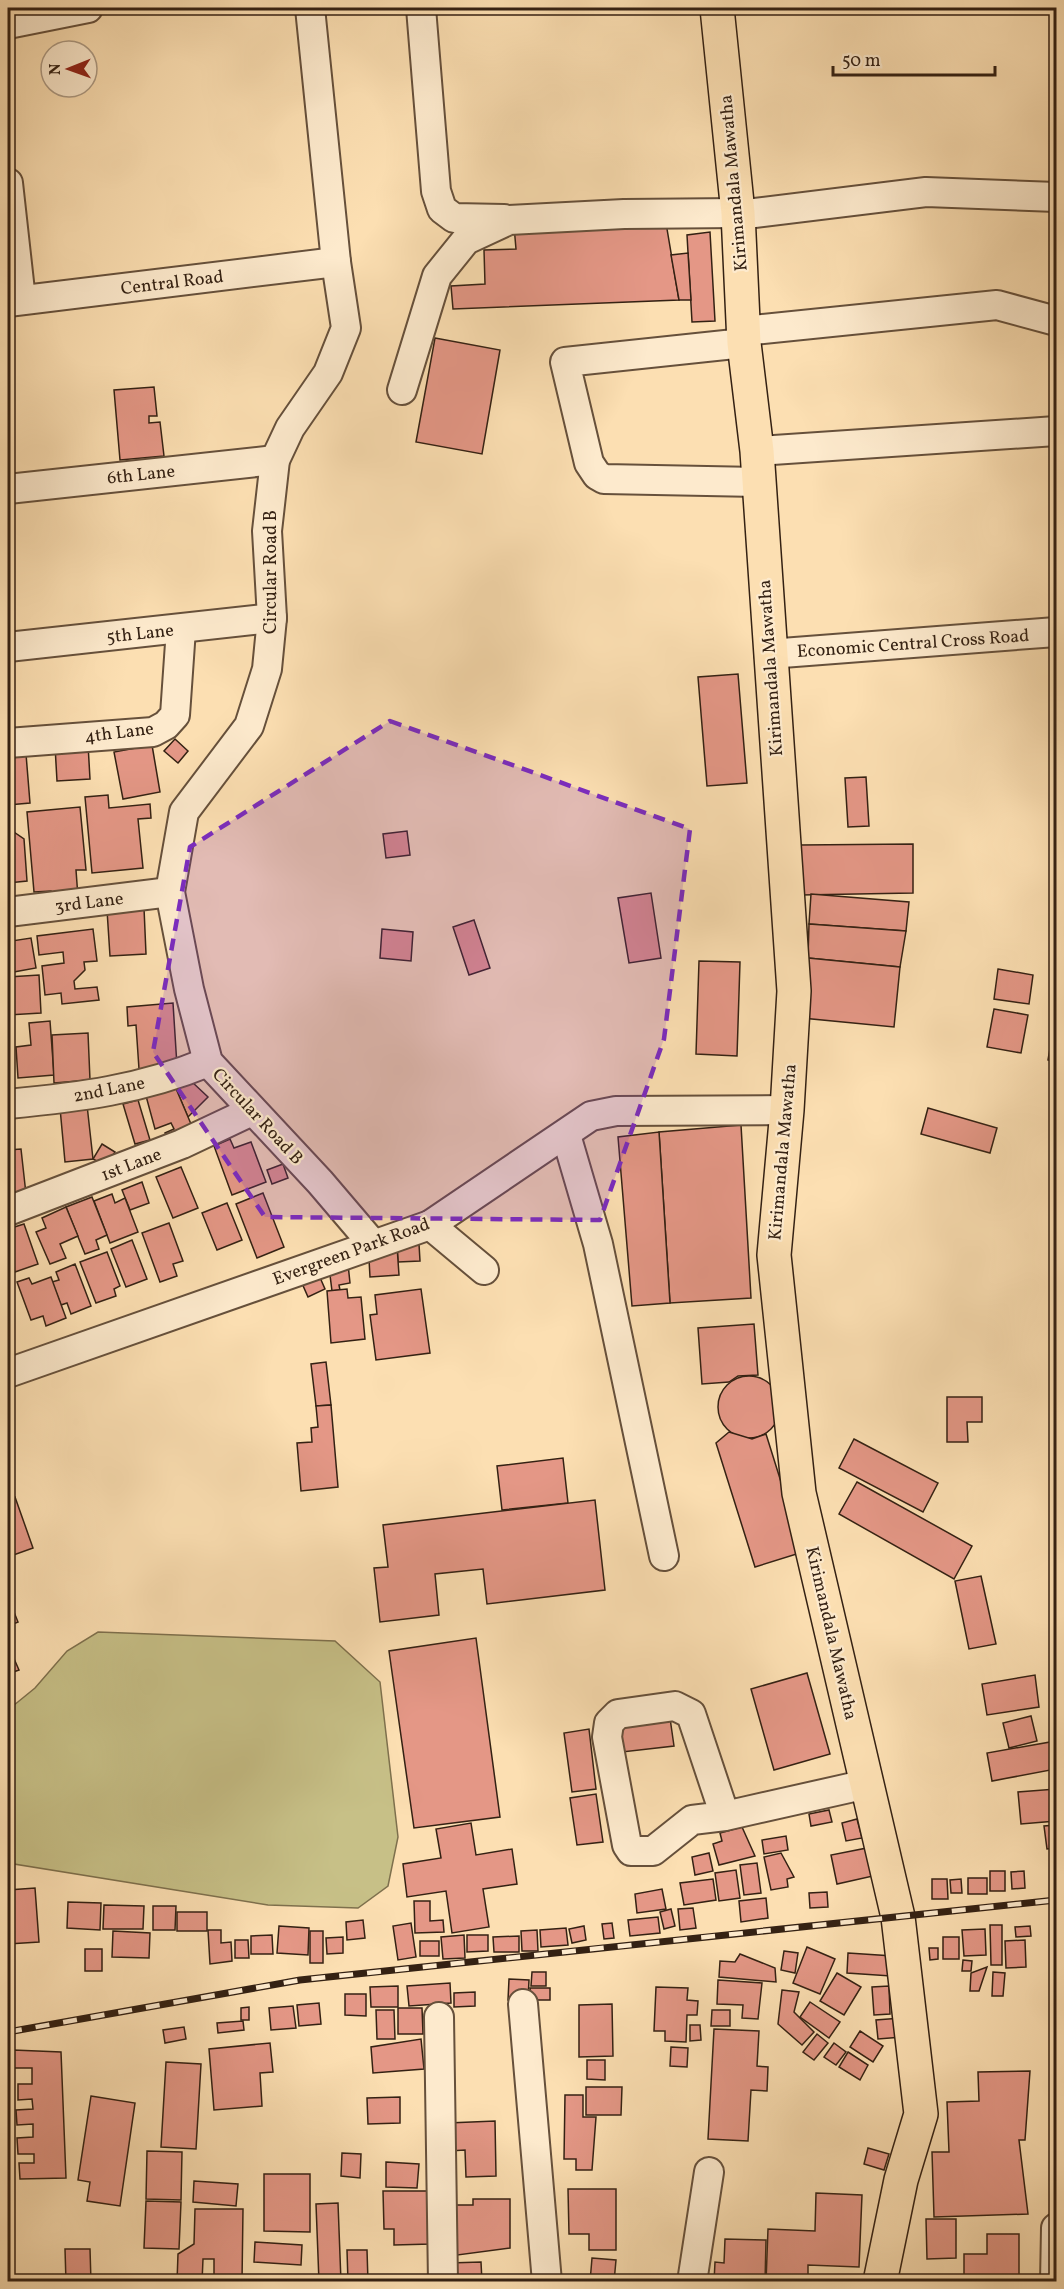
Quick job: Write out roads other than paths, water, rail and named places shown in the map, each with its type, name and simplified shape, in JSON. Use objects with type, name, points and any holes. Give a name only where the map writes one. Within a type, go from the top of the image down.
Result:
[{"type":"main road","name":"Kirimandala Mawatha","points":[[717,8],[738,214],[744,337],[758,467],[769,654],[794,991],[787,1110],[774,1255],[799,1493],[898,1917],[921,2114],[901,2180],[880,2282]]},
{"type":"street","points":[[8,24],[88,8]]},
{"type":"street","name":"Circular Road B","points":[[310,8],[336,262],[346,328],[328,373],[290,428],[275,460],[267,531],[272,618],[267,669],[249,726],[184,812],[170,892],[189,988],[208,1062],[320,1182],[372,1243]]},
{"type":"street","points":[[421,8],[436,191],[442,209],[454,218],[509,220],[624,214],[738,214],[926,192],[1056,197]]},
{"type":"street","points":[[8,183],[14,301]]},
{"type":"street","points":[[402,390],[437,276],[466,240],[509,220]]},
{"type":"street","name":"Central Road","points":[[14,301],[336,262]]},
{"type":"street","points":[[1056,321],[997,305],[565,362],[589,463],[597,476],[604,478],[758,467],[1056,431]]},
{"type":"street","name":"6th Lane","points":[[8,489],[275,460]]},
{"type":"street","name":"5th Lane","points":[[8,647],[272,618]]},
{"type":"street","name":"4th Lane","points":[[8,743],[153,732],[166,725],[175,715],[181,629]]},
{"type":"street","name":"Economic Central Cross Road","points":[[769,654],[1056,632]]},
{"type":"street","name":"3rd Lane","points":[[8,912],[170,892]]},
{"type":"street","name":"2nd Lane","points":[[8,1104],[99,1095],[177,1074],[208,1062]]},
{"type":"street","name":"Evergreen Park Road","points":[[8,1373],[372,1243],[430,1225],[591,1116],[616,1111],[787,1110]]},
{"type":"street","name":"1st Lane","points":[[8,1211],[182,1144],[252,1111]]},
{"type":"street","points":[[566,1135],[598,1244],[663,1556]]},
{"type":"street","points":[[430,1225],[484,1270]]},
{"type":"street","points":[[725,1816],[691,1714],[675,1706],[618,1714],[609,1723],[607,1737],[627,1845],[631,1851],[653,1851],[692,1820],[725,1816],[867,1784]]},
{"type":"street","points":[[523,2004],[547,2282]]},
{"type":"street","points":[[439,2017],[443,2282]]},
{"type":"street","points":[[692,2282],[709,2172]]},
{"type":"street","points":[[1055,2282],[1056,2228]]},
{"type":"railway","points":[[8,2032],[300,1980],[1056,1900]]}]
